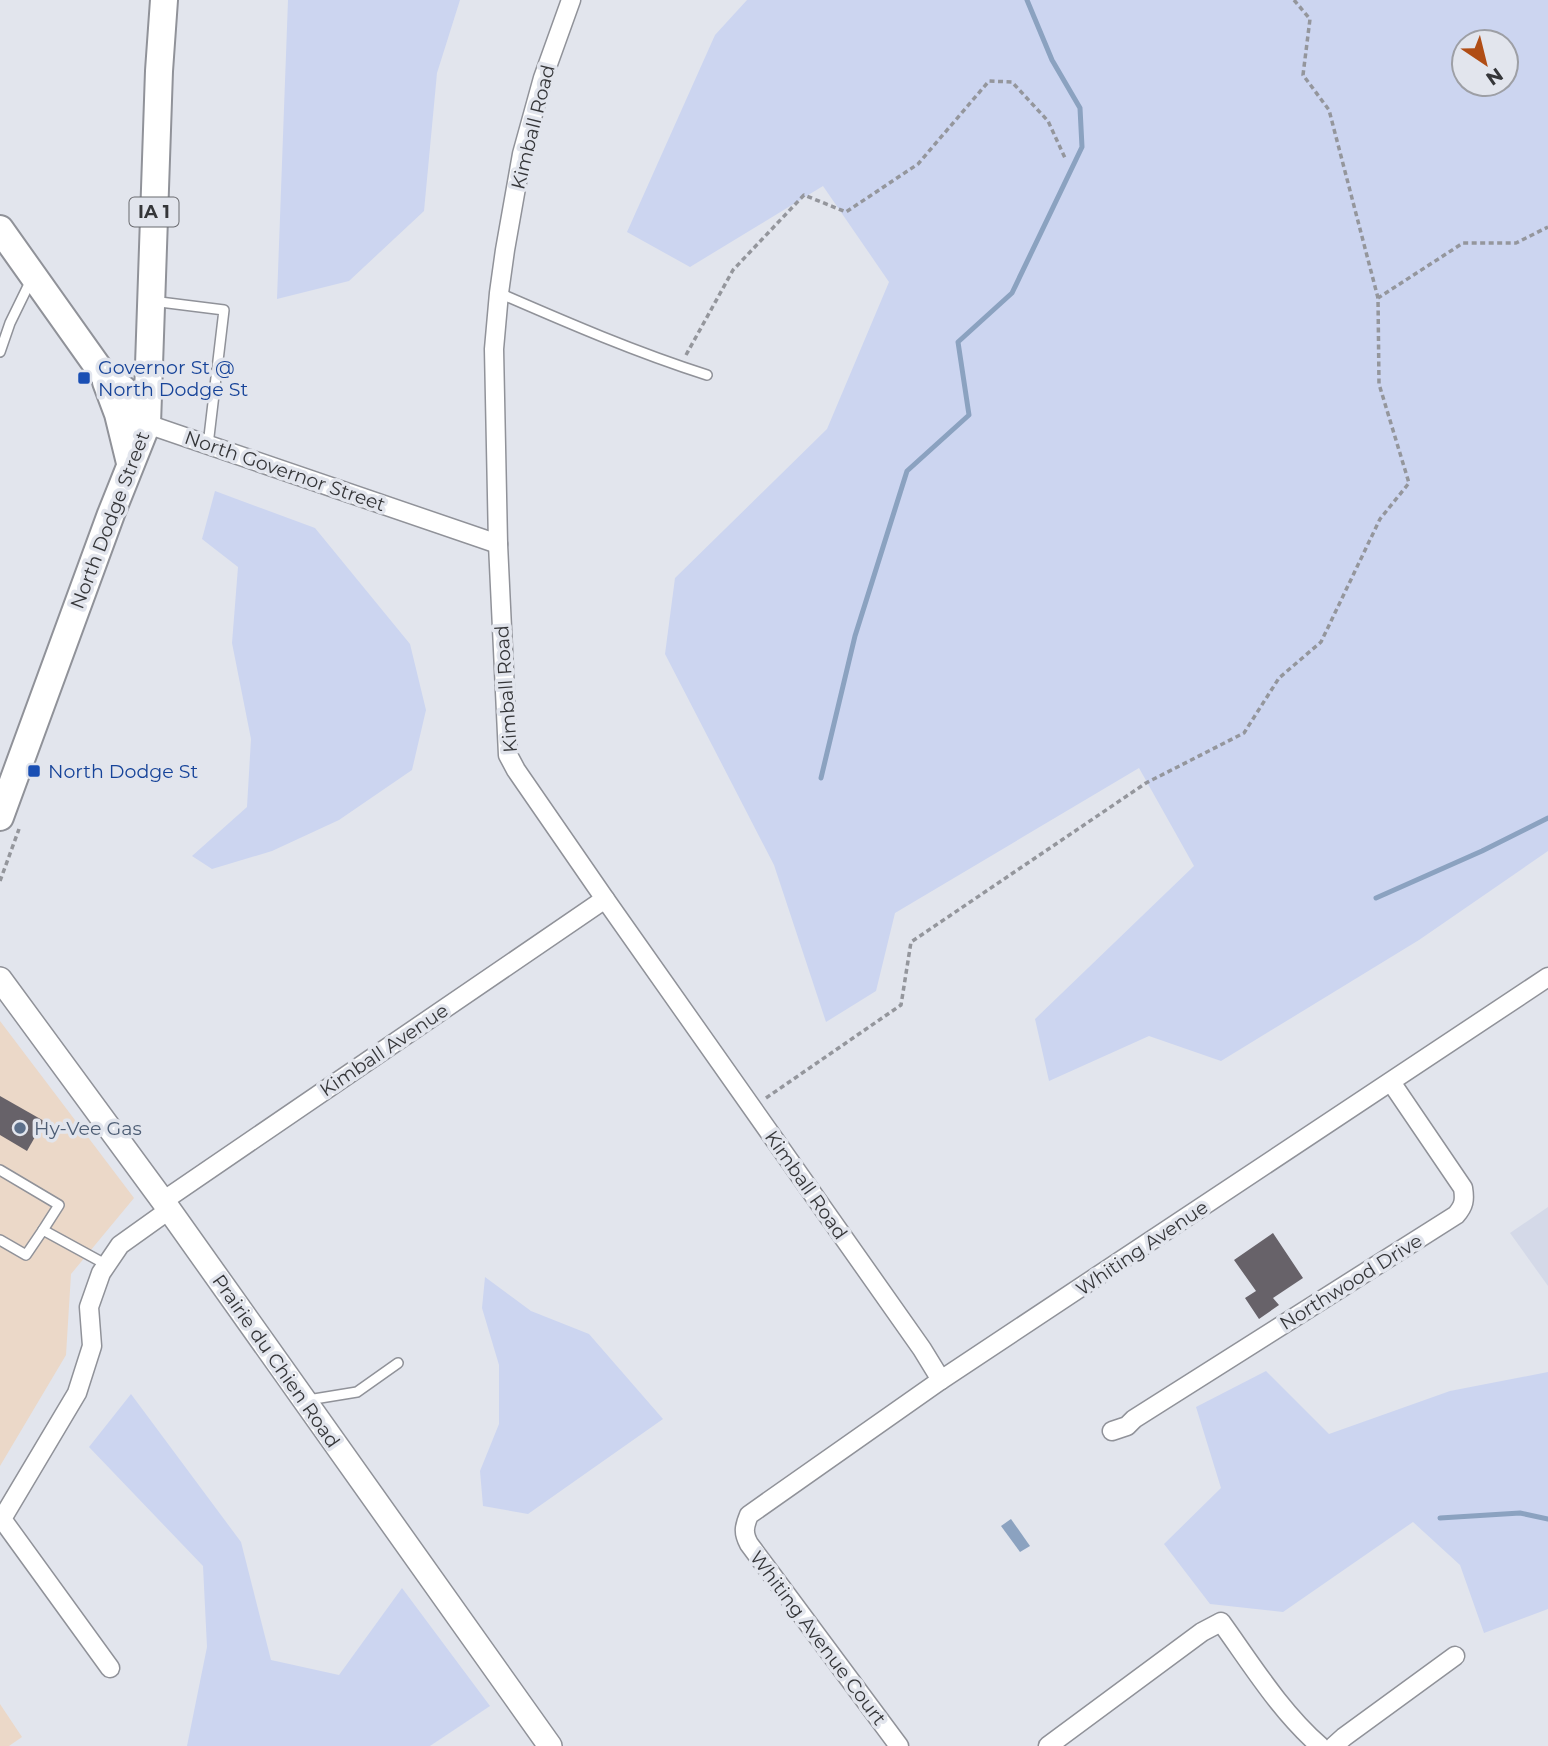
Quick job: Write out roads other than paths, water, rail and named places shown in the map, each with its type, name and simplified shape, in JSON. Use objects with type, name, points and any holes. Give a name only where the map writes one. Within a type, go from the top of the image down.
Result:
[{"type":"main road","name":"North Dodge Street","points":[[0,817],[130,463],[147,424],[159,71],[164,0]]},
{"type":"main road","points":[[0,229],[105,377],[118,414],[130,463]]},
{"type":"main road","points":[[105,377],[117,377],[131,370],[138,365],[149,347]]},
{"type":"main road","points":[[105,377],[123,389],[147,424]]},
{"type":"street","name":"Kimball Road","points":[[571,0],[543,78],[522,154],[499,293],[494,371],[498,544],[508,755],[605,899],[941,1380]]},
{"type":"street","name":"North Governor Street","points":[[147,424],[498,544]]},
{"type":"street","name":"Kimball Avenue","points":[[1,1519],[77,1393],[92,1346],[89,1307],[101,1273],[120,1245],[166,1205],[605,899]]},
{"type":"street","name":"Whiting Avenue","points":[[744,1527],[749,1515],[941,1380],[1548,976]]},
{"type":"street","name":"Prairie du Chien Road","points":[[0,979],[166,1205],[550,1746]]},
{"type":"street","name":"Northwood Drive","points":[[1112,1431],[1127,1426],[1134,1419],[1457,1215],[1465,1198],[1463,1188],[1391,1082]]},
{"type":"street","points":[[1,1519],[110,1668]]},
{"type":"street","name":"Whiting Avenue Court","points":[[744,1527],[749,1544],[899,1746]]},
{"type":"street","points":[[1048,1746],[1202,1632],[1221,1622],[1283,1707],[1320,1746]]},
{"type":"street","points":[[1334,1746],[1455,1656]]},
{"type":"lane","points":[[0,352],[10,323],[33,276]]},
{"type":"lane","points":[[499,293],[584,331],[706,374]]},
{"type":"lane","points":[[151,301],[224,310],[208,445]]},
{"type":"lane","points":[[0,1170],[60,1205],[26,1255],[0,1240]]},
{"type":"lane","points":[[43,1230],[107,1265]]},
{"type":"lane","points":[[304,1401],[356,1392],[398,1363]]},
{"type":"waterway","points":[[821,778],[855,636],[907,471],[969,415],[958,342],[1012,293],[1082,147],[1080,108],[1052,60],[1027,0]]},
{"type":"waterway","points":[[1376,898],[1548,818]]},
{"type":"waterway","points":[[1440,1518],[1520,1513],[1548,1519]]},
{"type":"place","name":"Governor St @ North Dodge St","points":[[84,378]]},
{"type":"place","name":"North Dodge St","points":[[34,771]]},
{"type":"place","name":"Hy-Vee Gas","points":[[20,1128]]}]
